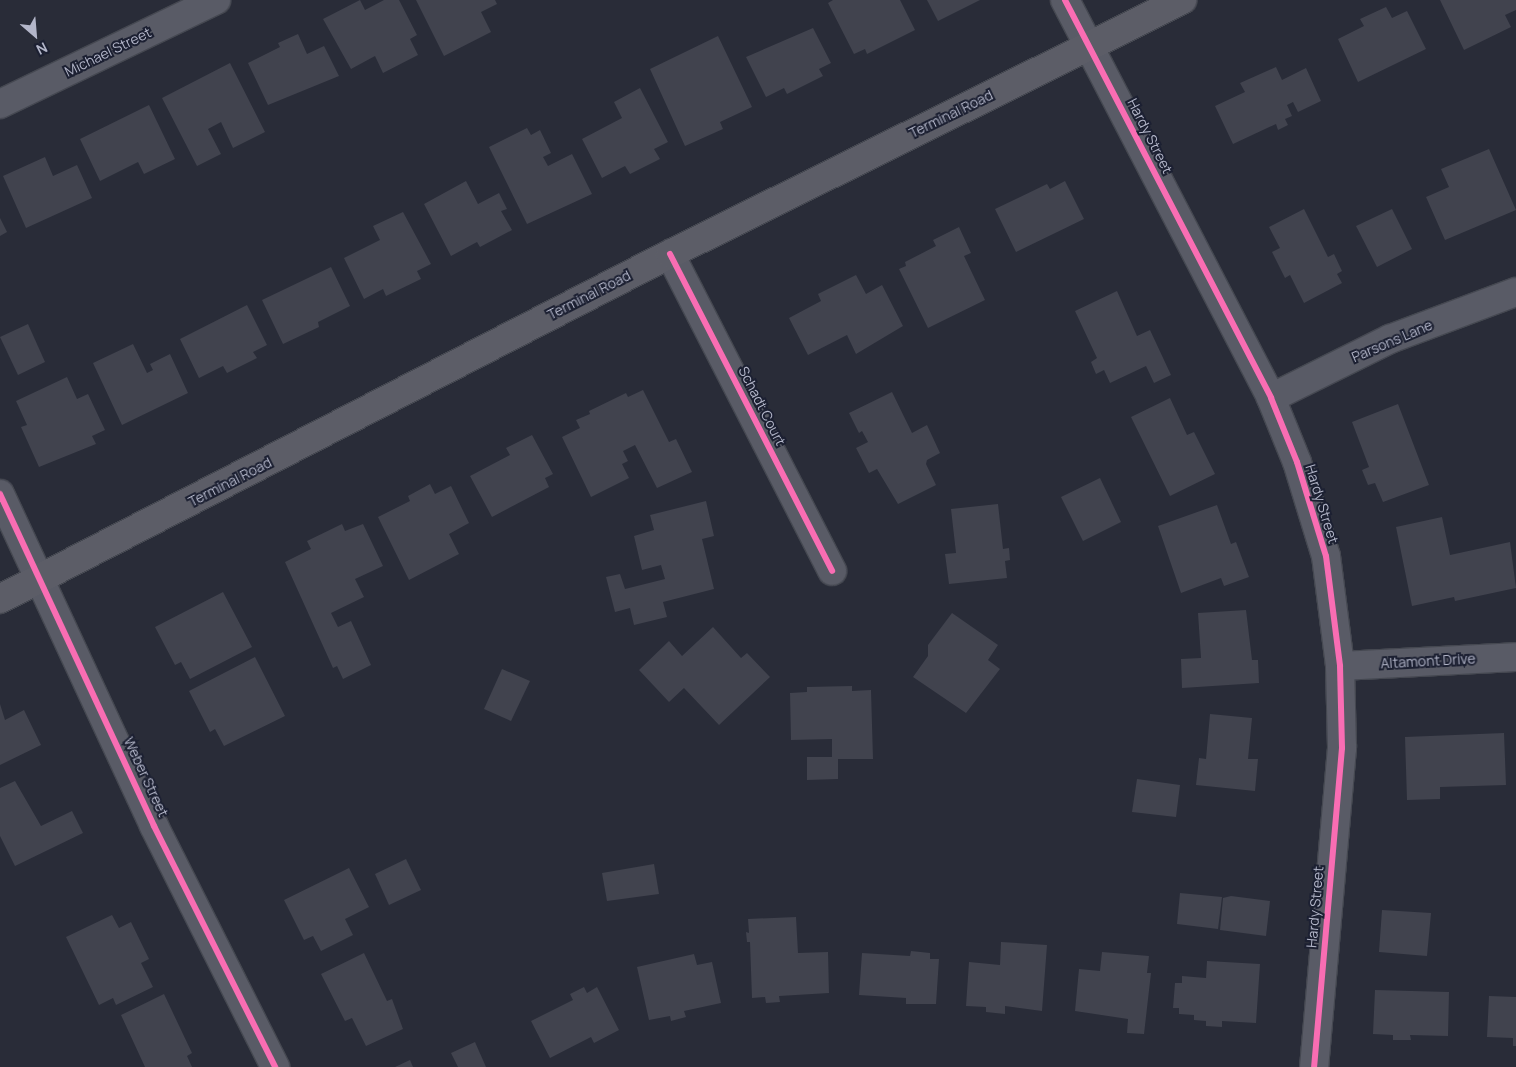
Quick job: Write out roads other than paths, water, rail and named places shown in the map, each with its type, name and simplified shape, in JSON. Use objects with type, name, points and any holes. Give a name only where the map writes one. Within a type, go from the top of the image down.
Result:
[{"type":"main road","name":"Terminal Road","points":[[0,599],[41,580],[670,254],[1182,0]]},
{"type":"street","name":"Michael Street","points":[[0,104],[216,0]]},
{"type":"street","name":"Hardy Street","points":[[1066,0],[1271,398],[1297,462],[1326,556],[1340,666],[1342,748],[1314,1067]]},
{"type":"street","name":"Schadt Court","points":[[670,254],[832,571]]},
{"type":"street","name":"Parsons Lane","points":[[1271,398],[1390,339],[1516,292]]},
{"type":"street","name":"Weber Street","points":[[0,494],[154,826],[275,1067]]},
{"type":"street","name":"Altamont Drive","points":[[1340,666],[1516,657]]}]
